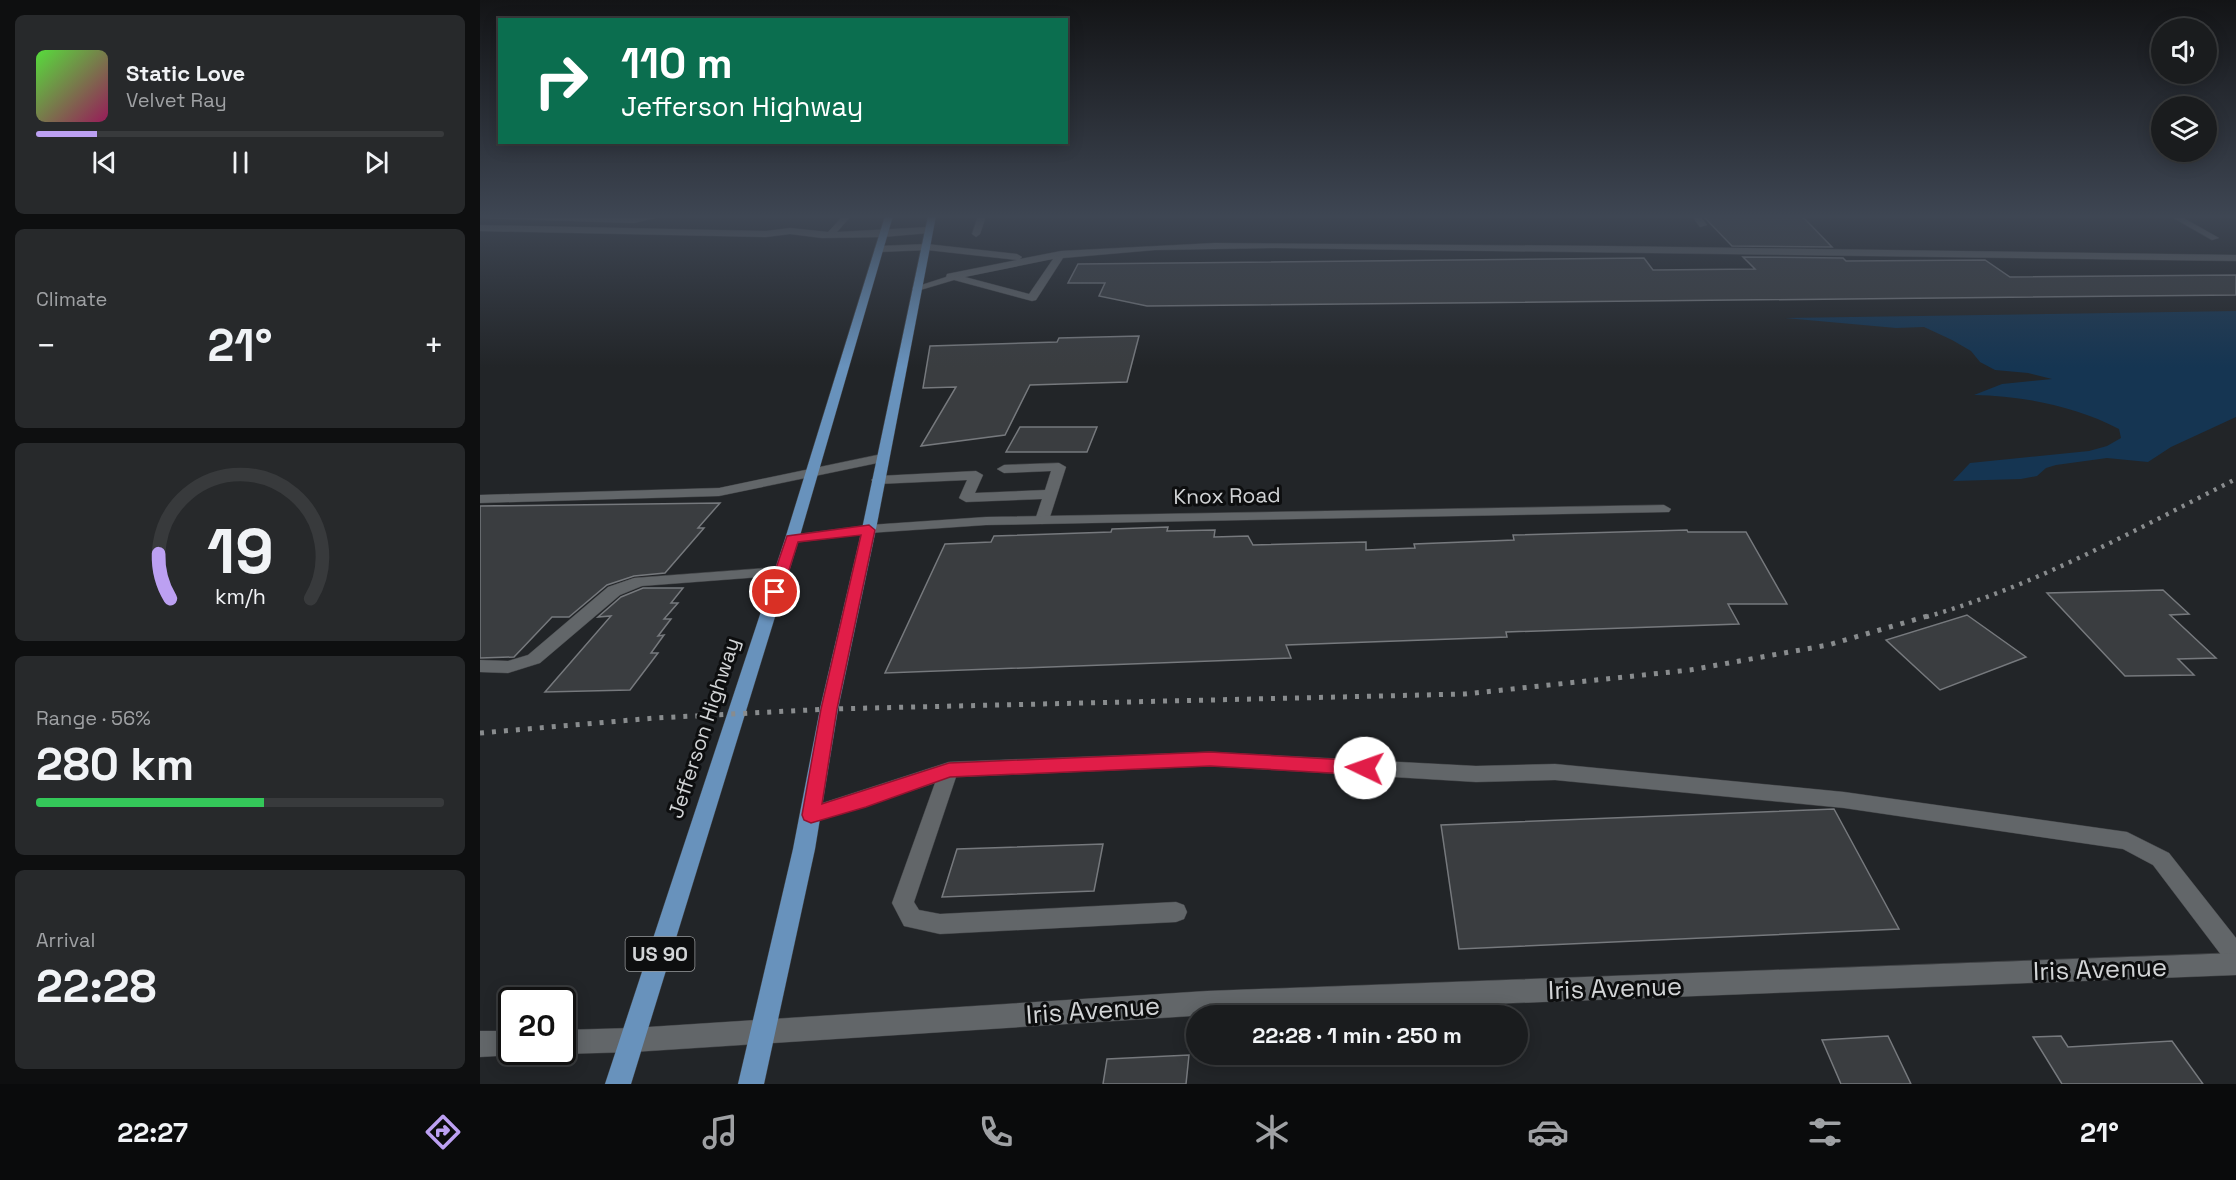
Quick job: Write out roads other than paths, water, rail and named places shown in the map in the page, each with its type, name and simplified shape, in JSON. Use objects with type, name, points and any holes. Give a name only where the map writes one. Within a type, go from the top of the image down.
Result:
[{"type":"main road","name":"Jefferson Highway","points":[[618,1084],[792,539],[874,267]]},
{"type":"main road","points":[[751,1084],[811,815],[829,709],[869,530],[922,267]]},
{"type":"street","points":[[917,288],[950,276],[995,267]]},
{"type":"street","points":[[950,276],[1032,298],[1053,267]]},
{"type":"street","points":[[480,499],[720,492],[882,458]]},
{"type":"street","points":[[1004,469],[1059,467],[1042,520]]},
{"type":"street","points":[[878,480],[976,475],[966,498],[1050,494]]},
{"type":"street","name":"Knox Road","points":[[792,539],[869,530],[1042,520],[1664,508]]},
{"type":"street","points":[[480,666],[508,667],[534,659],[614,591],[640,581],[781,572]]},
{"type":"street","points":[[811,815],[866,799],[949,770],[1210,759],[1476,774],[1555,772],[1868,803],[2127,841],[2162,859],[2236,956]]},
{"type":"street","points":[[949,770],[903,903],[912,919],[940,924],[1176,912]]},
{"type":"street","name":"Iris Avenue","points":[[576,1042],[764,1032],[1207,1003],[2236,964]]},
{"type":"street","points":[[480,1044],[498,1043]]},
{"type":"railway","points":[[1926,617],[2006,590],[2084,556],[2236,479]]},
{"type":"railway","points":[[480,733],[655,718],[829,709],[1465,694],[1690,670],[1828,645],[1931,615]]}]
